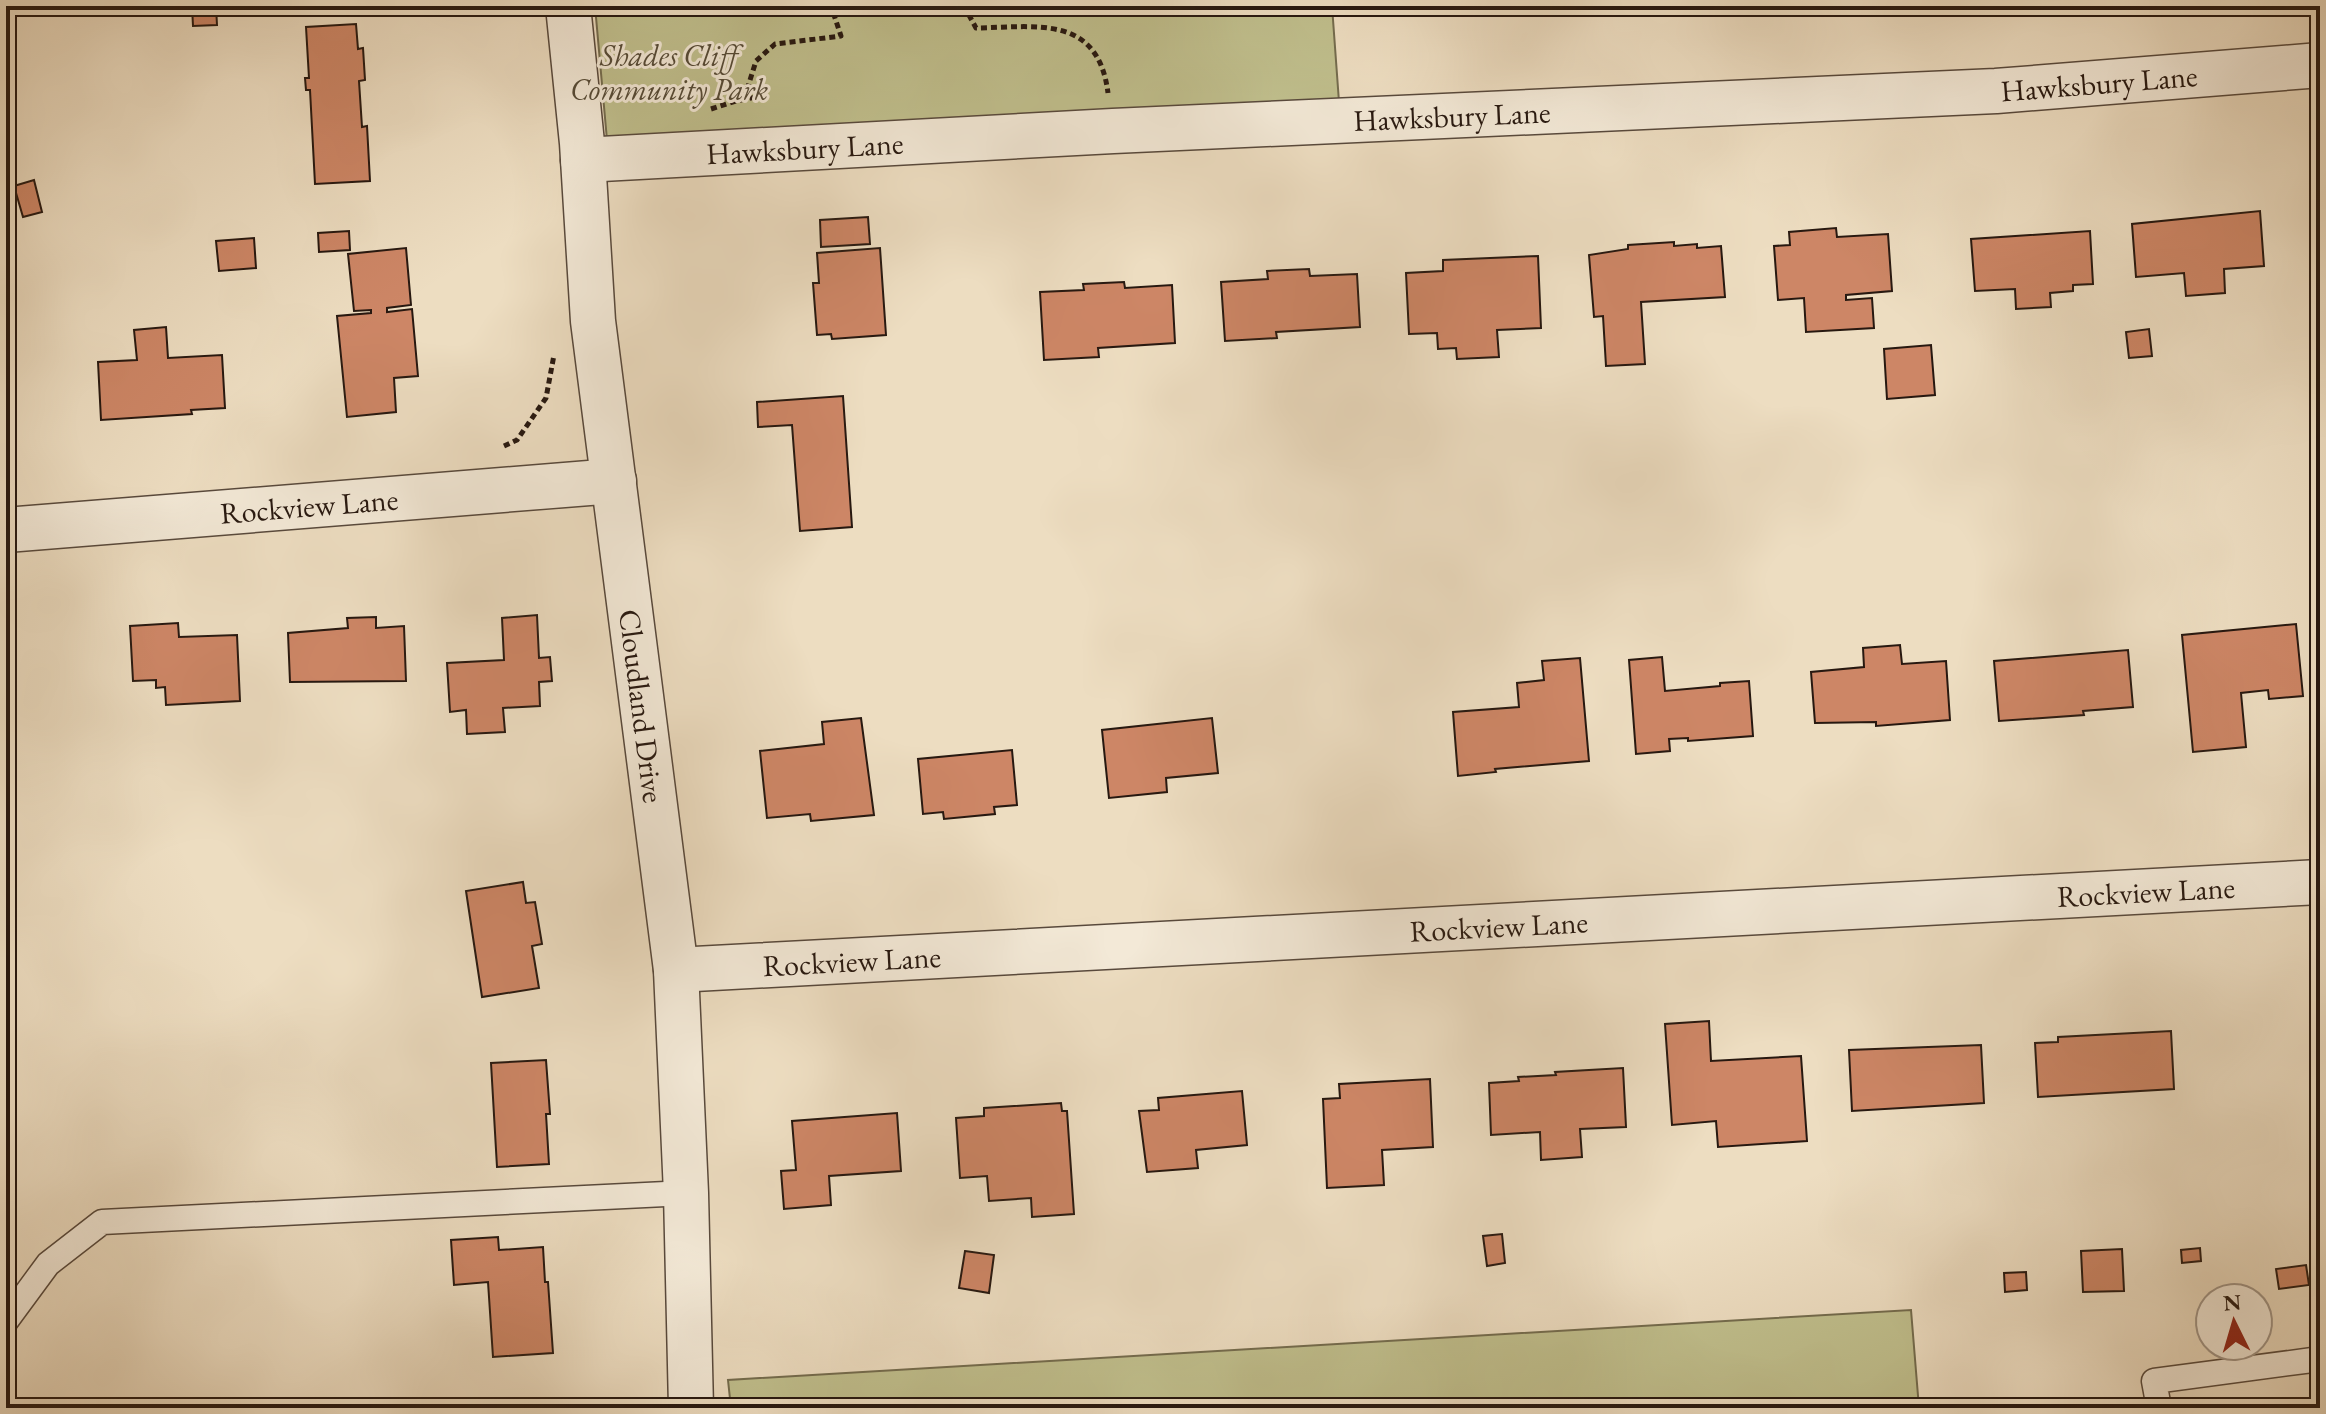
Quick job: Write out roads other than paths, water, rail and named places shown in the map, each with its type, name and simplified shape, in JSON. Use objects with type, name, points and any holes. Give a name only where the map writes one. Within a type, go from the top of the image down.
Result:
[{"type":"street","name":"Cloudland Drive","points":[[568,6],[583,160],[593,321],[676,970],[691,1408]]},
{"type":"street","name":"Hawksbury Lane","points":[[583,160],[1113,131],[1996,91],[2320,65]]},
{"type":"street","name":"Rockview Lane","points":[[6,530],[614,481]]},
{"type":"street","name":"Rockview Lane","points":[[676,970],[2320,882]]},
{"type":"lane","points":[[6,1321],[48,1264],[102,1222],[686,1193]]},
{"type":"lane","points":[[2159,1408],[2154,1381],[2320,1359]]},
{"type":"park label","name":"Shades Cliff Community Park","points":[[669,72]]}]
